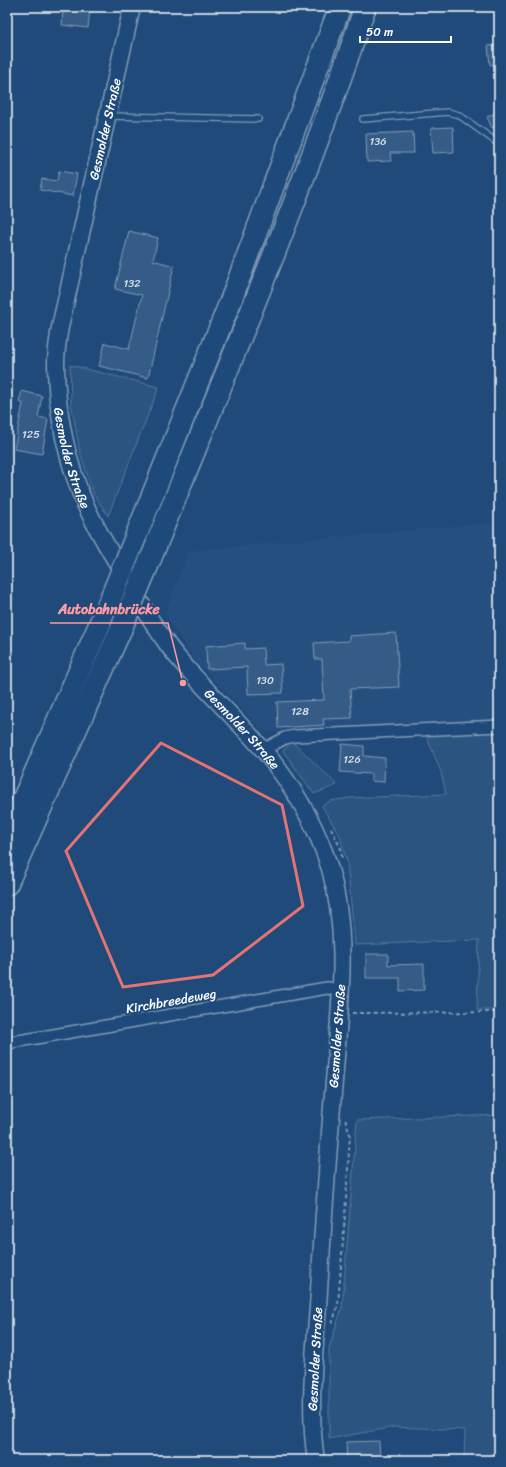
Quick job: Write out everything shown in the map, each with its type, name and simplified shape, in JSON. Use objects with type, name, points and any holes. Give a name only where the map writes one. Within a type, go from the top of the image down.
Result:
[{"type":"highway","points":[[7,835],[108,605],[231,300],[340,7]]},
{"type":"highway","points":[[7,884],[121,629],[150,560],[252,309],[342,74],[365,7]]},
{"type":"street","name":"Gesmolder Straße","points":[[132,7],[60,327],[56,360],[57,393],[61,425],[68,454],[85,504],[101,536],[158,631],[173,652],[263,750],[285,778],[304,808],[321,843],[329,867],[339,911],[342,948],[340,1011],[320,1261],[311,1410],[316,1460]]},
{"type":"street","points":[[263,750],[285,738],[295,736],[499,726]]},
{"type":"street","name":"Kirchbreedeweg","points":[[7,1043],[327,988],[341,990]]},
{"type":"lane","points":[[364,119],[448,112],[459,115],[499,144]]},
{"type":"lane","points":[[108,116],[258,118]]},
{"type":"path","points":[[340,1011],[349,1013],[499,1012]]},
{"type":"highlighted area","points":[[161,743],[282,805],[303,906],[213,975],[123,987],[66,851]]},
{"type":"shaded area","points":[[70,365],[159,387],[108,516],[93,493],[80,452],[71,403]]},
{"type":"shaded area","points":[[499,522],[499,720],[288,730],[265,733],[195,660],[165,615],[188,551]]},
{"type":"shaded area","points":[[499,730],[499,1010],[477,1010],[479,940],[355,945],[347,862],[340,836],[322,806],[330,801],[350,798],[446,794],[441,772],[425,733]]},
{"type":"shaded area","points":[[292,741],[337,785],[314,794],[283,751]]},
{"type":"shaded area","points":[[499,1115],[499,1460],[464,1460],[465,1430],[394,1427],[329,1439],[329,1348],[342,1308],[357,1120]]},
{"type":"building","points":[[63,7],[90,7],[88,28],[62,25]]},
{"type":"building","points":[[499,45],[499,64],[490,65],[488,46]]},
{"type":"building","points":[[499,111],[499,124],[492,128],[487,117]]},
{"type":"building","points":[[453,127],[454,152],[433,153],[431,128]]},
{"type":"building","points":[[413,132],[414,153],[390,153],[391,161],[367,162],[366,134]]},
{"type":"building","points":[[59,171],[77,174],[73,196],[40,190],[42,179],[57,181]]},
{"type":"building","points":[[129,231],[158,238],[153,260],[174,266],[148,378],[99,366],[105,343],[129,349],[142,295],[115,289]]},
{"type":"building","points":[[22,391],[42,396],[38,417],[48,419],[42,454],[14,449],[23,403],[19,402]]},
{"type":"building","points":[[396,633],[399,687],[350,689],[352,718],[323,719],[324,725],[278,728],[277,702],[324,700],[322,659],[315,659],[314,643],[349,641],[349,636]]},
{"type":"building","points":[[245,643],[245,649],[263,648],[264,665],[281,664],[283,693],[248,694],[247,667],[207,669],[206,646]]},
{"type":"building","points":[[342,744],[364,746],[364,756],[385,758],[384,782],[371,781],[371,774],[340,772]]},
{"type":"building","points":[[366,954],[388,954],[388,965],[424,964],[424,990],[400,991],[400,978],[366,978]]},
{"type":"building","points":[[379,1441],[380,1460],[347,1460],[346,1442]]},
{"type":"place","name":"Autobahnbrücke","points":[[183,683]]}]
